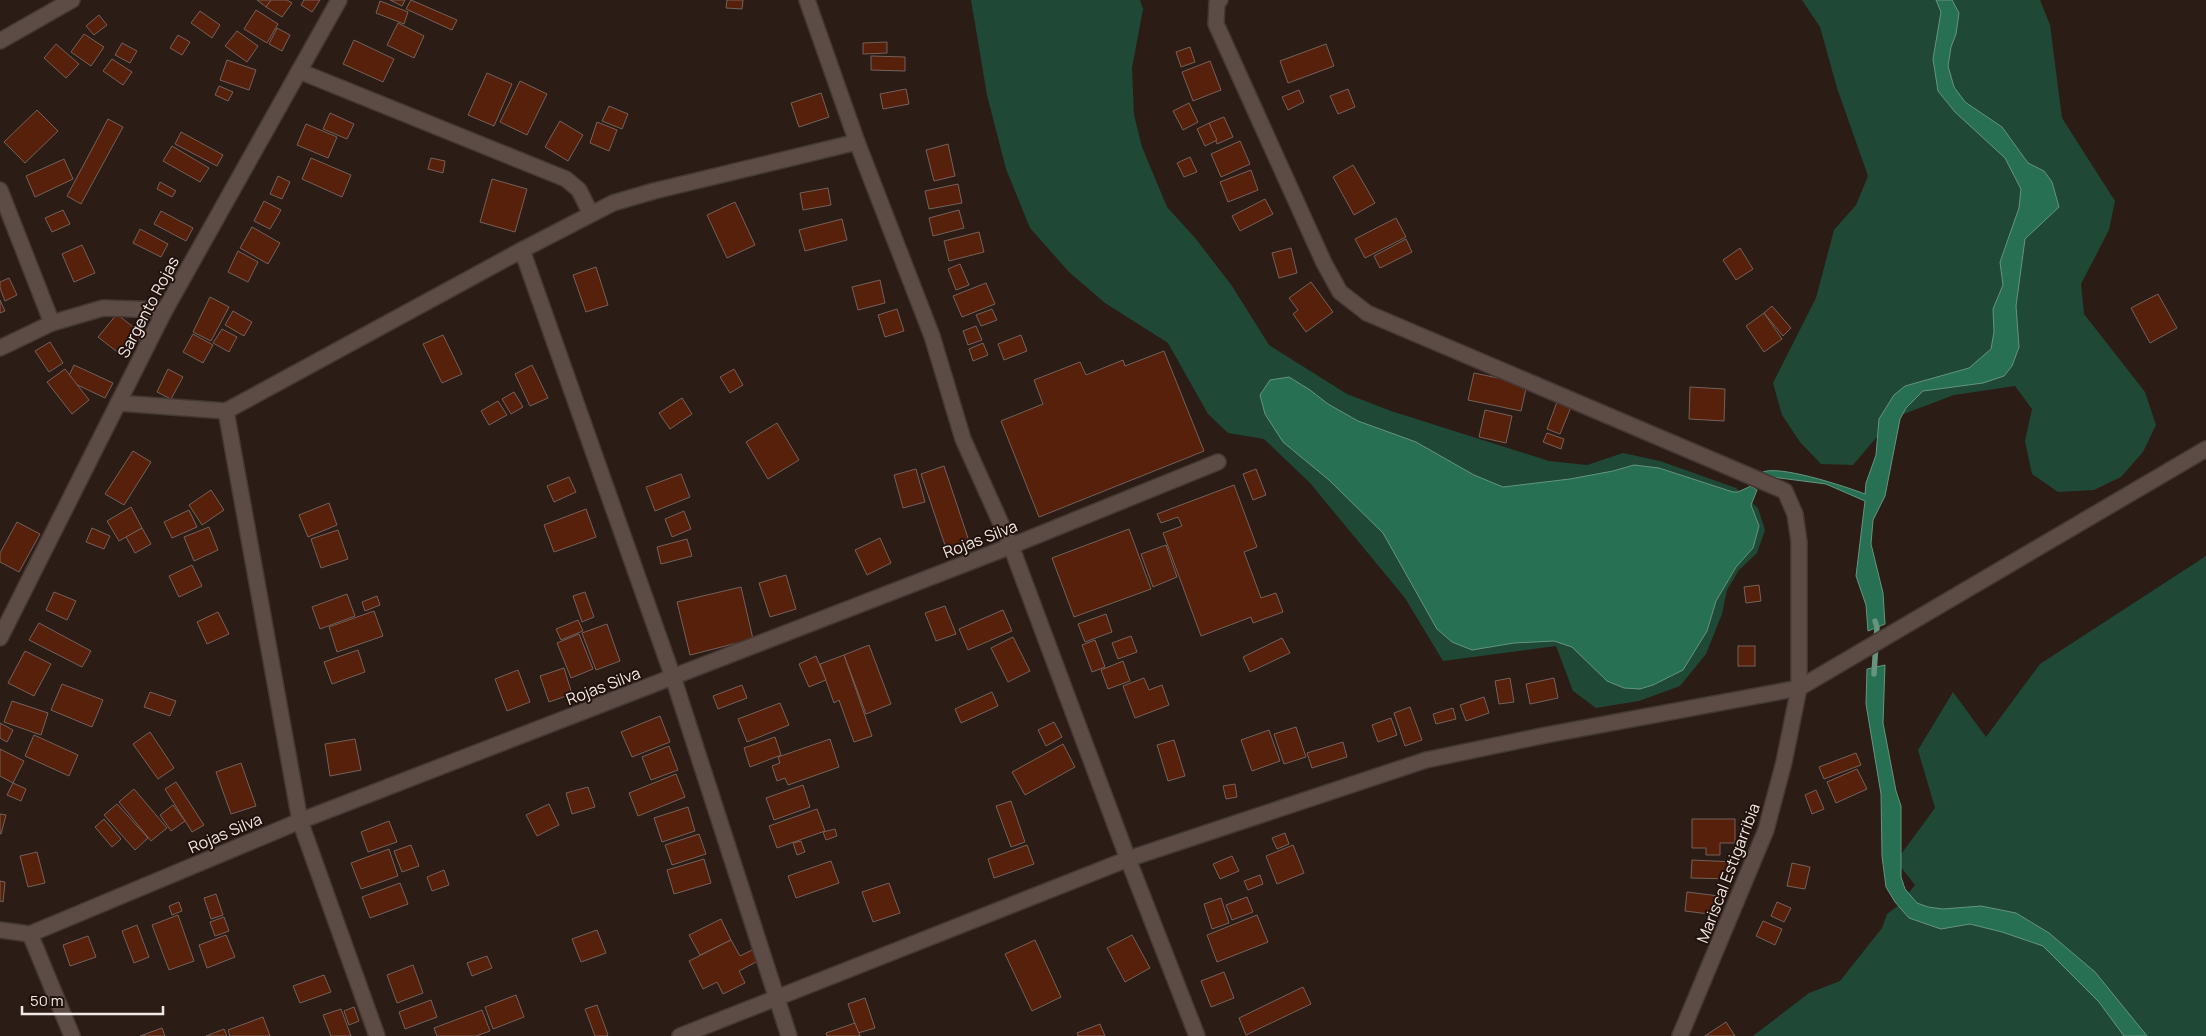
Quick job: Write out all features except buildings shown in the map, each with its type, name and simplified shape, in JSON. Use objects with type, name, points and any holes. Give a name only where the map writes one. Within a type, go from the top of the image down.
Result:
[{"type":"street","points":[[0,41],[72,0]]},
{"type":"street","name":"Sargento Rojas","points":[[0,638],[164,310],[339,0]]},
{"type":"street","points":[[807,0],[857,142],[932,336],[963,439],[1010,546],[1197,1036]]},
{"type":"street","name":"Mariscal Estigarribia","points":[[1220,0],[1217,3],[1216,24],[1324,263],[1340,292],[1367,313],[1785,491],[1795,514],[1799,542],[1799,688],[1784,762],[1766,830],[1680,1036]]},
{"type":"street","points":[[299,71],[566,179],[579,190],[591,214]]},
{"type":"street","points":[[118,403],[226,411],[522,250],[613,203],[654,191],[857,142]]},
{"type":"street","points":[[0,190],[52,323]]},
{"type":"street","points":[[522,250],[673,677],[789,1036]]},
{"type":"street","points":[[0,348],[52,323],[103,308],[164,310]]},
{"type":"street","points":[[226,411],[300,821],[377,1036]]},
{"type":"street","points":[[680,1036],[1128,859],[1426,760],[1546,735],[1799,688],[2206,449]]},
{"type":"street","name":"Rojas Silva","points":[[30,934],[300,821],[1010,546],[1218,462]]},
{"type":"street","points":[[0,930],[30,934],[72,1036]]},
{"type":"shaded area","points":[[971,0],[1140,0],[1143,9],[1132,68],[1134,115],[1142,147],[1167,207],[1196,239],[1232,286],[1269,345],[1347,394],[1391,411],[1549,461],[1587,465],[1623,453],[1660,461],[1736,488],[1758,508],[1765,530],[1757,553],[1739,570],[1727,590],[1722,614],[1706,654],[1680,686],[1639,701],[1596,708],[1573,691],[1556,646],[1443,661],[1405,598],[1310,483],[1264,439],[1228,433],[1208,414],[1168,343],[1105,303],[1069,272],[1030,228],[1006,169],[987,95]]},
{"type":"shaded area","points":[[1802,0],[2040,0],[2050,25],[2062,118],[2115,201],[2109,230],[2081,284],[2084,314],[2145,392],[2156,425],[2143,452],[2121,477],[2094,490],[2058,492],[2032,474],[2025,441],[2032,409],[2015,386],[1954,395],[1893,418],[1853,465],[1821,464],[1800,442],[1782,415],[1773,383],[1816,298],[1834,230],[1856,205],[1868,176],[1837,88],[1820,27]]},
{"type":"shaded area","points":[[1936,0],[1952,0],[1959,13],[1948,66],[1954,87],[1965,102],[2002,127],[2028,163],[2044,171],[2052,182],[2059,207],[2025,239],[2016,306],[2019,347],[2012,366],[2004,376],[1983,383],[1923,391],[1906,408],[1900,419],[1885,496],[1873,520],[1871,544],[1883,593],[1885,624],[1868,631],[1866,605],[1856,576],[1865,501],[1826,484],[1772,477],[1761,473],[1781,471],[1795,473],[1865,494],[1866,483],[1876,455],[1879,419],[1894,395],[1905,386],[1969,368],[1991,349],[1994,332],[1993,309],[2003,285],[2000,262],[2019,208],[2021,189],[2005,158],[1955,112],[1938,91],[1933,59],[1941,12]]},
{"type":"shaded area","points":[[1289,377],[1328,404],[1358,421],[1416,442],[1474,475],[1503,487],[1570,479],[1634,465],[1659,468],[1733,492],[1738,492],[1751,486],[1757,490],[1751,505],[1759,526],[1753,548],[1736,567],[1716,601],[1707,631],[1683,670],[1653,685],[1640,689],[1624,688],[1607,681],[1572,647],[1554,641],[1514,643],[1472,650],[1452,642],[1437,629],[1383,533],[1329,480],[1283,442],[1265,414],[1260,395],[1270,380]]},
{"type":"shaded area","points":[[2206,556],[2206,1036],[1753,1036],[1809,993],[1840,981],[1882,928],[1887,914],[1899,905],[1915,885],[1896,861],[1935,808],[1918,750],[1953,692],[1986,737],[2040,664]]},
{"type":"shaded area","points":[[1885,665],[1883,723],[1896,791],[1901,806],[1901,877],[1905,889],[1917,903],[1928,907],[1943,909],[1981,906],[2016,913],[2049,933],[2095,972],[2147,1036],[2124,1036],[2099,1002],[2043,946],[2002,932],[1970,924],[1941,929],[1909,918],[1895,902],[1886,887],[1882,856],[1881,794],[1866,704],[1867,669]]},
{"type":"waterway","points":[[1874,674],[1877,627],[1875,621]]}]
